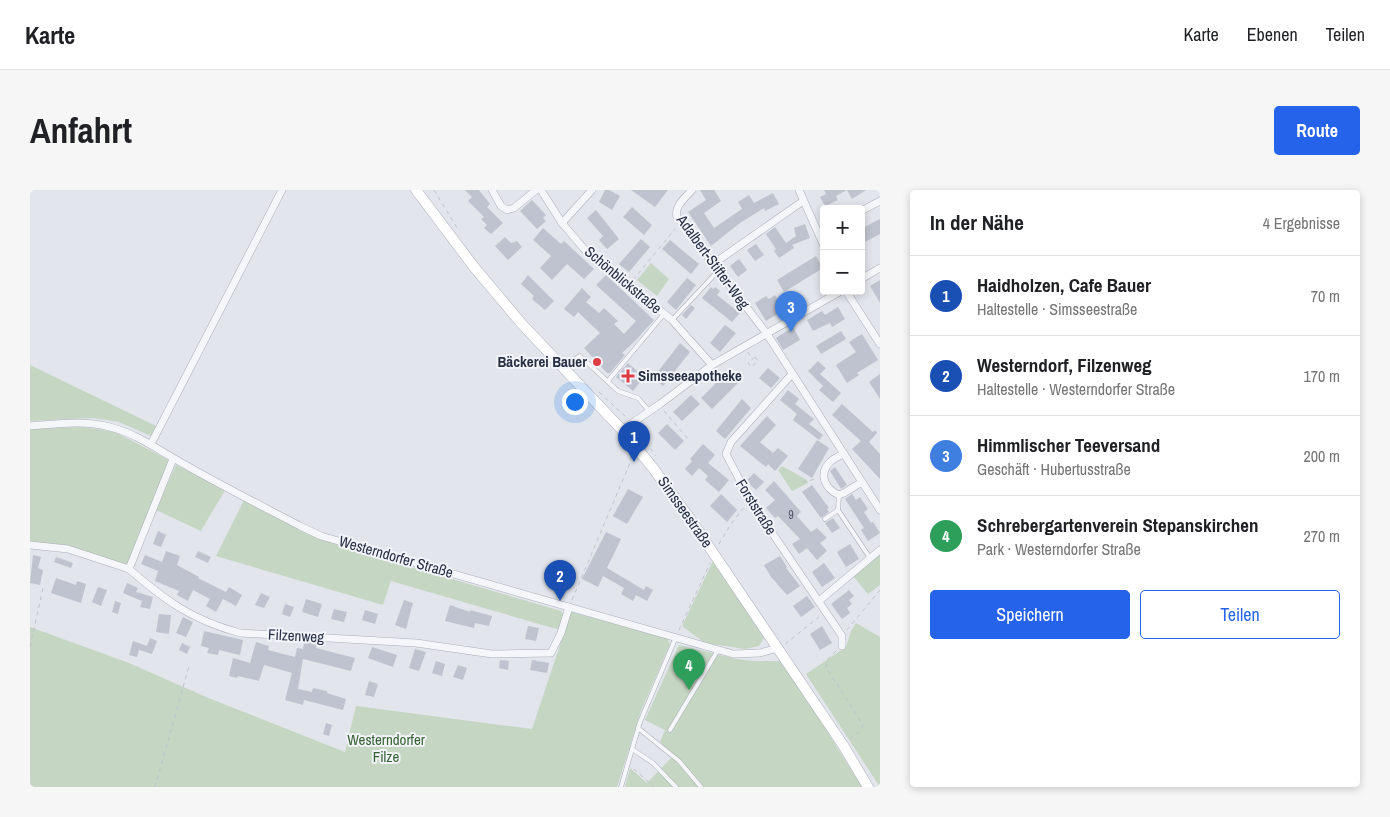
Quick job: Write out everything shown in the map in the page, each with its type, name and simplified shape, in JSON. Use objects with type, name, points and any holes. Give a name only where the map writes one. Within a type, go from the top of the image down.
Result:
[{"type":"main road","name":"Simsseestraße","points":[[416,190],[474,267],[521,323],[622,430],[653,468],[781,646],[868,787]]},
{"type":"street","points":[[151,444],[282,190]]},
{"type":"street","points":[[492,190],[501,206],[507,210],[514,208],[536,190]]},
{"type":"street","name":"Schönblickstraße","points":[[541,190],[562,222],[585,250],[672,320],[712,365]]},
{"type":"street","points":[[562,222],[592,190]]},
{"type":"street","name":"Adalbert-Stifter-Weg","points":[[692,190],[676,212],[677,217],[767,334],[844,454]]},
{"type":"street","points":[[798,190],[820,231]]},
{"type":"street","points":[[713,264],[803,201]]},
{"type":"street","points":[[865,209],[880,202]]},
{"type":"street","points":[[865,277],[880,268]]},
{"type":"street","points":[[622,430],[712,365],[834,295]]},
{"type":"street","points":[[849,295],[880,344]]},
{"type":"street","name":"Forststraße","points":[[792,374],[731,442],[726,454],[750,500],[819,601],[842,643]]},
{"type":"street","name":"Westerndorfer Straße","points":[[30,426],[78,423],[99,425],[123,431],[151,444],[173,459],[322,536],[733,654],[760,653],[781,646]]},
{"type":"street","points":[[862,482],[844,494],[839,495],[829,489],[824,477],[826,467],[831,461],[844,454],[862,482],[880,510]]},
{"type":"street","points":[[30,545],[68,549],[129,569],[173,459]]},
{"type":"street","points":[[819,601],[880,550]]},
{"type":"street","name":"Filzenweg","points":[[129,569],[156,592],[189,614],[221,628],[240,633],[416,643],[492,654],[551,653],[561,633],[569,607]]},
{"type":"lane","points":[[672,320],[718,270]]},
{"type":"lane","points":[[608,381],[664,314]]},
{"type":"lane","points":[[563,366],[580,356],[618,391],[638,398],[649,410]]},
{"type":"lane","points":[[839,495],[838,510],[870,558]]},
{"type":"lane","points":[[825,519],[838,510]]},
{"type":"lane","points":[[621,787],[638,728],[676,637]]},
{"type":"lane","points":[[670,730],[718,650]]},
{"type":"lane","points":[[638,728],[679,761],[701,787]]},
{"type":"lane","points":[[632,749],[653,763],[676,787]]},
{"type":"path","points":[[434,190],[459,232]]},
{"type":"path","points":[[629,284],[681,222]]},
{"type":"path","points":[[594,387],[632,423]]},
{"type":"path","points":[[660,404],[665,415],[688,439]]},
{"type":"path","points":[[569,607],[630,463],[632,442]]},
{"type":"path","points":[[802,482],[824,477]]},
{"type":"path","points":[[676,637],[714,554],[730,524],[750,500]]},
{"type":"path","points":[[30,647],[43,588]]},
{"type":"path","points":[[843,745],[861,730],[863,725],[825,664],[842,643],[848,630],[880,590]]},
{"type":"path","points":[[781,646],[826,612]]},
{"type":"path","points":[[155,787],[189,666]]},
{"type":"path","points":[[627,764],[654,787]]},
{"type":"green space","points":[[651,263],[669,279],[657,296],[637,280]]},
{"type":"green space","points":[[30,365],[156,426],[151,436],[119,422],[93,418],[30,421]]},
{"type":"green space","points":[[83,427],[115,432],[169,460],[129,562],[125,565],[64,545],[30,542],[30,429]]},
{"type":"green space","points":[[176,465],[225,490],[201,531],[156,510]]},
{"type":"green space","points":[[782,466],[807,480],[808,483],[792,491],[778,470]]},
{"type":"green space","points":[[244,500],[339,546],[561,611],[563,614],[560,630],[391,581],[383,605],[216,556]]},
{"type":"green space","points":[[880,554],[880,585],[868,594],[853,576]]},
{"type":"green space","points":[[713,561],[764,638],[759,646],[745,649],[705,643],[682,626]]},
{"type":"green space","name":"Westerndorfer Filze","points":[[571,612],[667,638],[670,644],[641,711],[617,787],[30,787],[30,627],[129,663],[206,697],[345,752],[356,706],[532,729]]},
{"type":"green space","points":[[856,623],[880,637],[880,787],[806,674],[846,647],[851,631]]},
{"type":"green space","points":[[679,645],[737,659],[780,661],[810,704],[862,787],[625,787],[630,768],[647,783],[674,755],[660,742],[665,730],[645,720]]},
{"type":"building","points":[[465,190],[479,190],[490,204],[487,207],[503,223],[491,234],[484,228],[487,225],[481,219],[484,217],[468,201],[472,197]]},
{"type":"building","points":[[605,190],[620,196],[612,210],[599,202]]},
{"type":"building","points":[[631,190],[668,190],[655,207]]},
{"type":"building","points":[[700,190],[714,190],[721,201],[704,213],[714,228],[742,209],[738,202],[749,195],[754,203],[773,193],[779,204],[765,211],[764,208],[740,223],[711,246],[688,212],[706,200]]},
{"type":"building","points":[[824,190],[847,190],[836,196],[838,200],[824,205],[820,197],[826,194]]},
{"type":"building","points":[[847,190],[866,190],[852,199]]},
{"type":"building","points":[[532,200],[546,215],[543,218],[546,221],[537,229],[520,211]]},
{"type":"building","points":[[632,207],[652,225],[644,235],[623,217]]},
{"type":"building","points":[[596,210],[619,239],[607,249],[599,240],[603,236],[587,218]]},
{"type":"building","points":[[880,219],[880,234],[865,242],[865,227]]},
{"type":"building","points":[[805,224],[810,238],[792,245],[794,248],[779,258],[774,251],[776,249],[766,234],[775,227],[786,243],[796,236],[794,228]]},
{"type":"building","points":[[543,228],[561,244],[564,241],[594,269],[584,279],[567,264],[552,280],[540,268],[551,256],[533,240]]},
{"type":"building","points":[[505,237],[511,243],[517,241],[522,247],[508,260],[495,246]]},
{"type":"building","points":[[641,239],[650,247],[629,272],[619,264]]},
{"type":"building","points":[[670,240],[699,264],[691,274],[662,249]]},
{"type":"building","points":[[756,244],[764,255],[755,261],[747,250]]},
{"type":"building","points":[[816,256],[820,263],[820,270],[784,292],[777,280]]},
{"type":"building","points":[[739,259],[747,270],[738,277],[730,266]]},
{"type":"building","points":[[528,275],[554,301],[545,310],[532,299],[534,296],[521,284]]},
{"type":"building","points":[[606,275],[654,320],[622,353],[625,355],[610,373],[607,373],[584,348],[600,333],[578,312],[574,317],[564,309],[582,288],[591,297],[586,302],[599,313],[604,308],[618,321],[614,324],[624,334],[636,321],[596,285]]},
{"type":"building","points":[[687,278],[696,285],[676,310],[667,302]]},
{"type":"building","points":[[880,280],[880,303],[870,286]]},
{"type":"building","points":[[711,287],[713,289],[715,287],[720,291],[717,295],[740,313],[732,322],[702,298]]},
{"type":"building","points":[[775,295],[784,310],[766,321],[755,303],[766,296],[769,299]]},
{"type":"building","points":[[691,305],[695,308],[686,319],[682,315]]},
{"type":"building","points":[[838,307],[845,319],[832,327],[830,323],[813,331],[807,320],[822,311],[825,315]]},
{"type":"building","points":[[725,325],[736,333],[720,352],[710,343]]},
{"type":"building","points":[[793,327],[800,340],[783,350],[776,338]]},
{"type":"building","points":[[841,331],[846,339],[821,354],[816,346]]},
{"type":"building","points":[[862,334],[878,360],[857,373],[859,375],[847,383],[836,365],[856,352],[849,342]]},
{"type":"building","points":[[680,343],[690,352],[663,386],[653,378]]},
{"type":"building","points":[[818,361],[826,368],[820,374],[841,393],[833,402],[819,390],[823,386],[808,371]]},
{"type":"building","points":[[628,363],[644,377],[633,391],[616,377]]},
{"type":"building","points":[[768,368],[780,378],[771,388],[759,378]]},
{"type":"building","points":[[727,372],[738,383],[712,409],[701,398]]},
{"type":"building","points":[[880,374],[880,399],[869,382]]},
{"type":"building","points":[[788,390],[799,399],[795,404],[814,419],[809,424],[823,435],[819,440],[793,420],[797,414],[780,400]]},
{"type":"building","points":[[691,395],[700,404],[682,421],[673,412]]},
{"type":"building","points":[[742,399],[751,408],[725,439],[716,431]]},
{"type":"building","points":[[842,404],[873,432],[875,430],[877,433],[869,442],[880,454],[880,479],[852,449],[861,441],[832,415]]},
{"type":"building","points":[[767,416],[776,425],[760,442],[773,453],[778,448],[788,456],[775,471],[768,464],[766,467],[740,446]]},
{"type":"building","points":[[667,424],[684,441],[675,450],[658,433]]},
{"type":"building","points":[[817,440],[829,448],[812,478],[798,469]]},
{"type":"building","points":[[703,444],[715,455],[708,463],[729,480],[719,492],[705,480],[708,476],[699,468],[692,476],[685,469],[692,461],[690,459]]},
{"type":"building","points":[[835,467],[847,485],[841,489],[830,471]]},
{"type":"building","points":[[754,473],[764,482],[756,490],[746,481]]},
{"type":"building","points":[[774,481],[801,512],[797,516],[811,532],[817,528],[827,538],[820,543],[827,551],[817,560],[807,548],[799,554],[792,544],[800,539],[778,516],[775,518],[766,508],[775,500],[765,490]]},
{"type":"building","points":[[812,485],[829,508],[827,509],[829,512],[821,518],[802,492]]},
{"type":"building","points":[[628,489],[643,497],[627,524],[613,516]]},
{"type":"building","points":[[721,494],[737,510],[727,522],[710,506]]},
{"type":"building","points":[[852,494],[856,500],[860,497],[868,509],[864,512],[880,533],[868,541],[861,530],[864,528],[845,499]]},
{"type":"building","points":[[833,518],[840,528],[832,533],[825,523]]},
{"type":"building","points":[[158,531],[166,535],[161,547],[153,544]]},
{"type":"building","points":[[606,532],[621,539],[607,568],[644,590],[646,586],[653,590],[647,601],[636,595],[633,601],[621,594],[624,588],[603,576],[598,587],[582,579]]},
{"type":"building","points":[[850,544],[859,559],[846,567],[837,552]]},
{"type":"building","points":[[166,551],[180,556],[177,565],[198,578],[226,592],[229,587],[242,595],[236,606],[223,599],[216,612],[206,606],[210,599],[193,590],[188,601],[177,595],[179,591],[155,581],[158,571],[141,564],[145,555],[162,562]]},
{"type":"building","points":[[198,551],[211,557],[208,563],[195,557]]},
{"type":"building","points":[[33,555],[41,557],[38,568],[43,570],[40,585],[30,583]]},
{"type":"building","points":[[780,556],[786,568],[800,586],[787,595],[771,577],[764,565]]},
{"type":"building","points":[[56,557],[73,563],[71,568],[54,562]]},
{"type":"building","points":[[824,563],[835,578],[822,587],[812,572]]},
{"type":"building","points":[[56,578],[76,585],[77,581],[86,584],[81,603],[51,593]]},
{"type":"building","points":[[127,583],[138,588],[136,592],[153,597],[150,609],[140,607],[142,601],[123,593]]},
{"type":"building","points":[[98,587],[107,590],[101,606],[92,602]]},
{"type":"building","points":[[849,590],[854,596],[849,600],[852,604],[847,608],[850,613],[842,619],[831,604]]},
{"type":"building","points":[[261,593],[270,597],[264,608],[255,605]]},
{"type":"building","points":[[807,596],[815,607],[801,617],[793,606]]},
{"type":"building","points":[[306,599],[322,604],[318,617],[302,612]]},
{"type":"building","points":[[404,600],[413,603],[406,629],[395,625]]},
{"type":"building","points":[[115,601],[121,603],[118,614],[112,612]]},
{"type":"building","points":[[285,604],[294,607],[290,617],[282,614]]},
{"type":"building","points":[[450,605],[470,612],[470,610],[492,616],[489,626],[475,623],[474,628],[445,621]]},
{"type":"building","points":[[334,609],[347,612],[344,622],[331,619]]},
{"type":"building","points":[[365,610],[378,614],[375,624],[362,620]]},
{"type":"building","points":[[159,614],[171,615],[169,634],[156,632]]},
{"type":"building","points":[[183,617],[193,622],[186,637],[176,633]]},
{"type":"building","points":[[528,626],[539,628],[536,641],[525,639]]},
{"type":"building","points":[[822,626],[832,643],[820,650],[810,634]]},
{"type":"building","points":[[204,631],[243,640],[240,655],[219,650],[218,655],[207,653],[209,648],[201,646]]},
{"type":"building","points":[[150,638],[157,641],[152,654],[139,650],[137,657],[129,655],[133,641],[147,646]]},
{"type":"building","points":[[256,642],[269,646],[268,650],[295,657],[297,648],[303,649],[304,642],[317,643],[316,648],[355,658],[351,671],[303,659],[298,689],[312,692],[313,688],[327,691],[327,693],[346,699],[343,710],[304,700],[303,705],[285,700],[292,673],[289,672],[264,665],[259,681],[229,676],[233,658],[250,663]]},
{"type":"building","points":[[182,643],[190,647],[187,654],[179,650]]},
{"type":"building","points":[[372,647],[397,655],[393,667],[368,658]]},
{"type":"building","points":[[415,649],[426,652],[419,671],[409,668]]},
{"type":"building","points":[[500,660],[509,661],[508,670],[499,668]]},
{"type":"building","points":[[532,660],[549,663],[547,673],[530,670]]},
{"type":"building","points":[[436,661],[445,664],[442,676],[432,673]]},
{"type":"building","points":[[458,665],[467,668],[463,680],[453,677]]},
{"type":"building","points":[[369,681],[378,684],[374,697],[365,695]]},
{"type":"building","points":[[326,723],[332,725],[329,736],[323,734]]},
{"type":"place","name":"Himmlischer Teeversand","points":[[791,332]]},
{"type":"place","name":"Bäckerei Bauer","points":[[597,362]]},
{"type":"place","name":"Simsseeapotheke","points":[[628,376]]},
{"type":"place","name":"Haidholzen, Cafe Bauer","points":[[634,462]]},
{"type":"place","name":"Westerndorf, Filzenweg","points":[[560,601]]},
{"type":"place","name":"Schrebergartenverein Stepanskirchen","points":[[689,690]]}]
